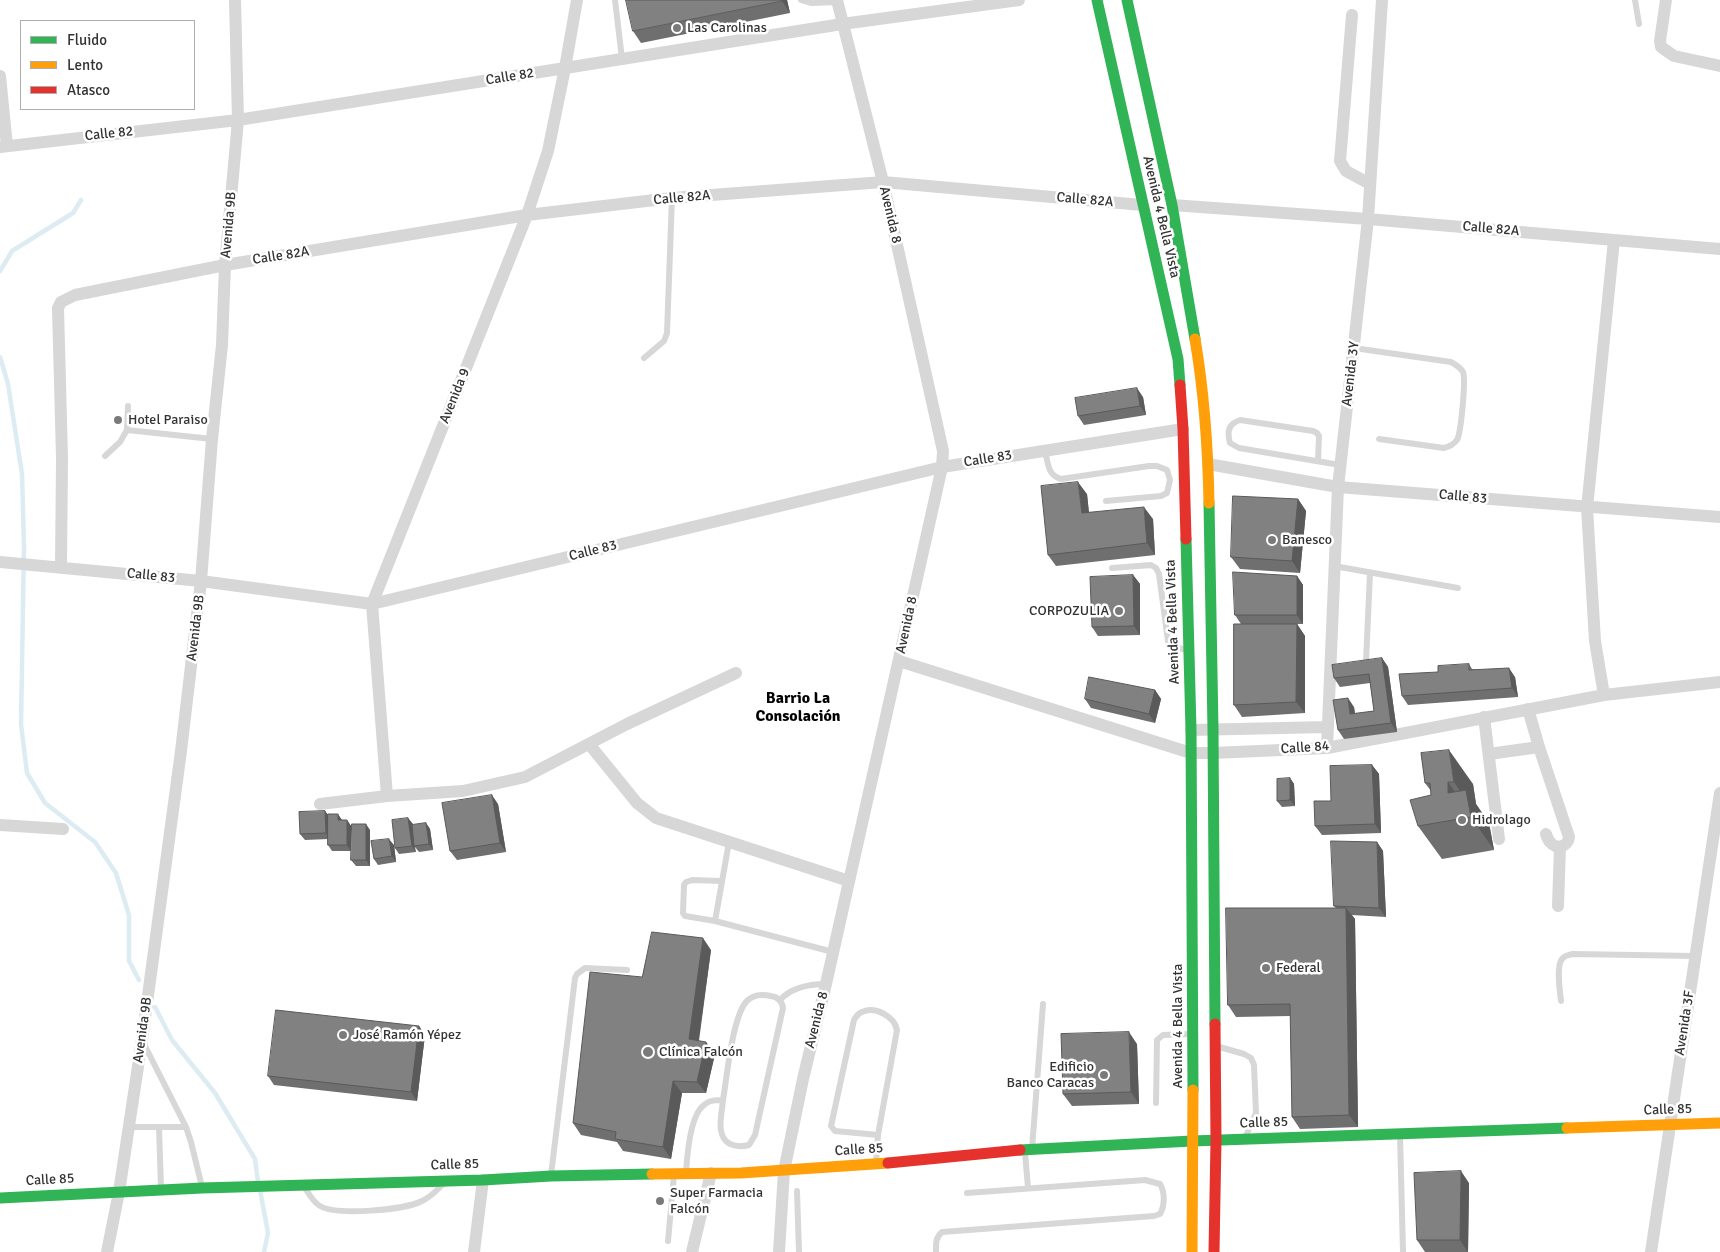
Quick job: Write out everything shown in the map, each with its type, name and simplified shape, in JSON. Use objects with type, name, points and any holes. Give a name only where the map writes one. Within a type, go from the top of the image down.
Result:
[{"type":"street","name":"Avenida 9B","points":[[107,1252],[119,1192],[142,1040],[181,751],[201,582],[212,439],[222,345],[225,265],[238,120],[236,0]]},
{"type":"street","name":"Avenida 9","points":[[387,796],[372,604],[528,215],[548,151],[577,0]]},
{"type":"street","name":"Calle 82","points":[[4,146],[238,120],[842,24],[1020,0]]},
{"type":"street","name":"Avenida 4 Bella Vista","points":[[1097,0],[1178,359],[1182,429],[1191,753],[1194,1034],[1192,1252]]},
{"type":"street","name":"Avenida 4 Bella Vista","points":[[1128,0],[1172,205],[1199,362],[1208,464],[1213,730],[1216,1140],[1214,1252]]},
{"type":"street","name":"Avenida 3Y","points":[[1327,748],[1338,487],[1368,219],[1382,0]]},
{"type":"street","points":[[1666,0],[1660,41],[1662,47],[1674,56],[1720,66]]},
{"type":"street","name":"Avenida 8","points":[[779,1252],[784,1170],[942,467],[943,451],[883,182],[837,1]]},
{"type":"street","points":[[1352,15],[1340,161],[1346,170],[1370,184]]},
{"type":"street","points":[[0,76],[4,146]]},
{"type":"street","name":"Calle 82A","points":[[61,567],[62,458],[58,308],[61,302],[75,295],[225,265],[528,215],[672,198],[883,182],[1142,205]]},
{"type":"street","name":"Calle 82A","points":[[1172,205],[1368,219],[1720,249]]},
{"type":"street","points":[[1604,696],[1595,641],[1587,508],[1614,240]]},
{"type":"street","name":"Calle 83","points":[[0,562],[201,582],[372,604],[942,467],[1182,429]]},
{"type":"street","name":"Calle 83","points":[[1208,464],[1338,487],[1720,518]]},
{"type":"street","name":"Calle 84","points":[[899,661],[1191,753],[1327,748],[1484,717],[1604,696],[1720,682]]},
{"type":"street","points":[[320,804],[387,796],[463,791],[525,776],[627,724],[736,673]]},
{"type":"street","points":[[1528,709],[1569,837],[1565,845],[1560,847],[1550,843],[1546,834]]},
{"type":"street","points":[[1484,717],[1499,839]]},
{"type":"street","name":"Calle 84","points":[[1190,730],[1328,727]]},
{"type":"street","points":[[589,744],[636,803],[656,818],[849,881]]},
{"type":"street","points":[[1489,754],[1539,747]]},
{"type":"street","name":"Avenida 3F","points":[[1651,1252],[1717,832],[1720,793]]},
{"type":"street","points":[[0,826],[63,829]]},
{"type":"street","points":[[1558,906],[1560,847]]},
{"type":"street","name":"Calle 85","points":[[0,1198],[202,1188],[784,1170],[1029,1150],[1192,1141],[1720,1123]]},
{"type":"street","points":[[692,1252],[711,1173]]},
{"type":"street","points":[[474,1252],[484,1180]]},
{"type":"lane","points":[[615,0],[622,59]]},
{"type":"lane","points":[[801,0],[811,3],[837,1]]},
{"type":"lane","points":[[1635,0],[1639,24]]},
{"type":"lane","points":[[644,358],[664,341],[667,333],[672,198]]},
{"type":"lane","points":[[1354,348],[1451,362],[1458,366],[1463,373],[1464,384],[1458,438],[1452,445],[1444,448],[1379,439]]},
{"type":"lane","points":[[105,456],[120,442],[126,430],[128,406]]},
{"type":"lane","points":[[1318,461],[1319,436],[1314,431],[1240,420],[1230,426],[1228,436],[1230,443],[1234,446],[1318,461],[1340,464]]},
{"type":"lane","points":[[126,430],[212,439]]},
{"type":"lane","points":[[1045,450],[1050,473],[1061,478],[1150,466],[1157,466],[1167,470],[1170,480],[1167,493],[1161,496],[1106,501]]},
{"type":"lane","points":[[1112,568],[1151,565],[1156,568],[1159,574],[1168,641],[1174,647],[1188,650]]},
{"type":"lane","points":[[1334,566],[1458,588]]},
{"type":"lane","points":[[1366,662],[1370,573]]},
{"type":"lane","points":[[714,921],[729,842]]},
{"type":"lane","points":[[721,881],[692,880],[686,882],[684,885],[683,913],[685,916],[714,921],[833,952]]},
{"type":"lane","points":[[1561,1001],[1559,965],[1566,956],[1573,954],[1696,956]]},
{"type":"lane","points":[[551,1176],[575,978],[584,968],[627,970]]},
{"type":"lane","points":[[780,1000],[783,996],[800,986],[826,984]]},
{"type":"lane","points":[[758,995],[774,996],[783,1004],[783,1013],[755,1135],[749,1144],[740,1147],[735,1146],[728,1143],[722,1137],[720,1129],[723,1100],[736,1026],[744,1006],[751,998],[758,995]]},
{"type":"lane","points":[[1028,1188],[1029,1150],[1043,1004]]},
{"type":"lane","points":[[875,1164],[878,1135],[897,1030],[892,1019],[885,1014],[863,1011],[854,1020],[831,1126],[835,1130],[878,1135]]},
{"type":"lane","points":[[1156,1103],[1157,1040],[1163,1035],[1194,1034]]},
{"type":"lane","points":[[142,1040],[186,1127],[202,1188]]},
{"type":"lane","points":[[1215,1045],[1244,1054],[1250,1058],[1254,1065],[1256,1113],[1244,1139]]},
{"type":"lane","points":[[668,1241],[680,1174],[688,1141],[699,1111],[709,1102],[723,1100]]},
{"type":"lane","points":[[129,1127],[186,1127]]},
{"type":"lane","points":[[159,1127],[161,1190]]},
{"type":"lane","points":[[1400,1134],[1404,1252]]},
{"type":"lane","points":[[936,1252],[935,1242],[937,1236],[942,1232],[1154,1216],[1160,1214],[1164,1208],[1163,1189],[1160,1184],[1145,1180],[967,1193]]},
{"type":"lane","points":[[303,1185],[313,1201],[324,1208],[335,1210],[382,1210],[397,1209],[421,1202],[431,1197],[446,1181]]},
{"type":"lane","points":[[797,1191],[799,1252]]},
{"type":"building","points":[[626,0],[781,0],[782,1],[633,31]]},
{"type":"building","points":[[1137,388],[1140,406],[1078,416],[1075,398]]},
{"type":"building","points":[[1078,482],[1082,513],[1144,507],[1147,543],[1048,555],[1041,486]]},
{"type":"building","name":"Banesco","points":[[1233,496],[1298,499],[1292,561],[1231,557]]},
{"type":"building","points":[[1233,572],[1297,576],[1297,615],[1235,615]]},
{"type":"building","name":"CORPOZULIA","points":[[1133,575],[1134,626],[1092,627],[1090,577]]},
{"type":"building","points":[[1234,624],[1297,624],[1296,702],[1234,705]]},
{"type":"building","points":[[1382,658],[1391,723],[1338,730],[1333,700],[1348,698],[1350,714],[1374,711],[1369,674],[1334,678],[1332,665]]},
{"type":"building","points":[[1469,664],[1469,670],[1509,668],[1512,688],[1402,696],[1399,674],[1438,672],[1438,666]]},
{"type":"building","points":[[1089,677],[1155,690],[1149,714],[1085,699]]},
{"type":"building","points":[[1449,750],[1454,782],[1448,782],[1448,793],[1466,790],[1471,817],[1418,826],[1410,800],[1431,795],[1430,783],[1425,783],[1421,753]]},
{"type":"building","points":[[1372,765],[1375,824],[1315,826],[1314,801],[1331,801],[1330,766]]},
{"type":"building","points":[[1290,778],[1290,800],[1277,801],[1277,779]]},
{"type":"building","points":[[492,795],[500,843],[450,851],[442,803]]},
{"type":"building","points":[[325,811],[326,833],[300,834],[299,812]]},
{"type":"building","points":[[328,814],[338,814],[338,820],[347,820],[347,845],[328,845]]},
{"type":"building","points":[[408,818],[412,846],[395,848],[392,820]]},
{"type":"building","points":[[426,823],[429,844],[414,846],[412,825]]},
{"type":"building","points":[[352,824],[366,824],[366,860],[351,860]]},
{"type":"building","points":[[389,839],[392,856],[374,859],[371,841]]},
{"type":"building","points":[[1331,841],[1377,842],[1379,908],[1334,906]]},
{"type":"building","points":[[1226,908],[1346,908],[1349,1115],[1292,1117],[1290,1004],[1228,1005]]},
{"type":"building","name":"Clínica Falcón","points":[[652,932],[703,938],[689,1039],[706,1042],[697,1082],[673,1081],[663,1147],[615,1139],[616,1132],[573,1123],[590,972],[642,977]]},
{"type":"building","points":[[276,1010],[419,1026],[411,1092],[268,1076]]},
{"type":"building","name":"Edificio Banco Caracas","points":[[1129,1032],[1131,1092],[1063,1094],[1061,1034]]},
{"type":"building","points":[[1461,1171],[1460,1240],[1417,1240],[1414,1173]]},
{"type":"waterway","points":[[0,271],[12,251],[73,213],[81,200]]},
{"type":"waterway","points":[[0,357],[8,384],[22,474],[24,545],[21,724],[27,773],[45,803],[95,842],[116,873],[129,915],[129,961],[139,980]]},
{"type":"waterway","points":[[155,1007],[172,1040],[215,1093],[255,1159],[258,1182]]},
{"type":"waterway","points":[[260,1190],[268,1233],[264,1252]]},
{"type":"traffic: fast","points":[[1097,0],[1178,359],[1180,385]]},
{"type":"traffic: fast","points":[[1127,0],[1172,205],[1195,339]]},
{"type":"traffic: fast","points":[[1209,503],[1215,1024]]},
{"type":"traffic: fast","points":[[1186,539],[1191,730],[1193,1090]]},
{"type":"traffic: fast","points":[[1020,1150],[1192,1141],[1567,1128]]},
{"type":"traffic: fast","points":[[0,1198],[202,1188],[652,1174]]},
{"type":"traffic: slow","points":[[1195,339],[1205,420],[1209,503]]},
{"type":"traffic: slow","points":[[1192,1252],[1193,1090]]},
{"type":"traffic: slow","points":[[1567,1128],[1720,1123]]},
{"type":"traffic: slow","points":[[652,1174],[741,1173],[888,1163]]},
{"type":"traffic: jam","points":[[1180,385],[1186,539]]},
{"type":"traffic: jam","points":[[1214,1252],[1216,1140],[1215,1024]]},
{"type":"traffic: jam","points":[[888,1163],[1020,1150]]},
{"type":"place","name":"Las Carolinas","points":[[677,28]]},
{"type":"place","name":"Hotel Paraiso","points":[[118,420]]},
{"type":"place","name":"Banesco","points":[[1272,540]]},
{"type":"place","name":"CORPOZULIA","points":[[1119,611]]},
{"type":"place","name":"Hidrolago","points":[[1462,820]]},
{"type":"place","name":"Federal","points":[[1266,968]]},
{"type":"place","name":"José Ramón Yépez","points":[[343,1035]]},
{"type":"place","name":"Clínica Falcón","points":[[648,1052]]},
{"type":"place","name":"Edificio Banco Caracas","points":[[1104,1075]]},
{"type":"place","name":"Super Farmacia Falcón","points":[[660,1201]]},
{"type":"district","name":"Barrio La Consolación","points":[[798,708]]}]
